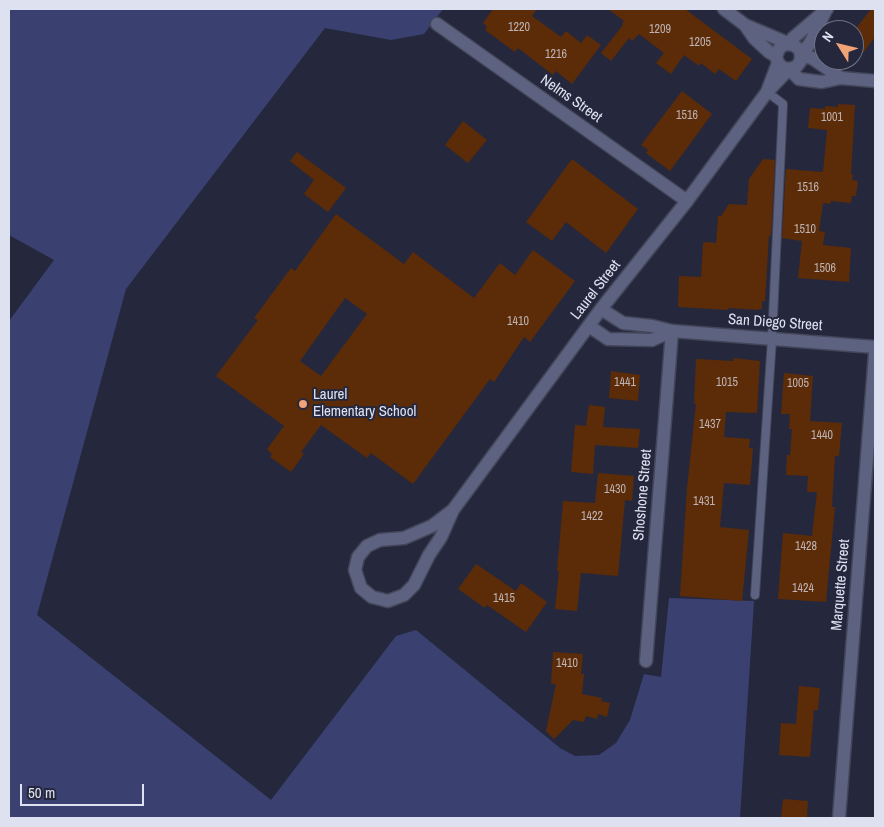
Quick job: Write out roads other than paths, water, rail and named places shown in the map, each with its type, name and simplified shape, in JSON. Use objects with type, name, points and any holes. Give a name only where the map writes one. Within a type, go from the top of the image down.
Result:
[{"type":"street","points":[[724,9],[745,25],[795,46],[800,50],[801,56],[812,58],[841,78]]},
{"type":"street","name":"Laurel Street","points":[[767,92],[779,49],[783,45],[790,44],[793,38],[827,9]]},
{"type":"street","name":"Laurel Street","points":[[453,510],[601,310],[688,201],[767,92],[789,69],[796,67],[800,62],[801,56],[810,43],[827,9]]},
{"type":"street","name":"Nelms Street","points":[[437,24],[688,201]]},
{"type":"street","points":[[745,25],[754,38],[777,59],[783,68],[789,69],[800,79],[822,82],[841,78],[875,81]]},
{"type":"street","name":"San Diego Street","points":[[601,310],[622,323],[652,326],[672,331],[875,346]]},
{"type":"street","name":"San Diego Street","points":[[589,326],[608,339],[652,340],[672,331]]},
{"type":"street","name":"Shoshone Street","points":[[646,661],[672,331]]},
{"type":"street","name":"Marquette Street","points":[[839,818],[875,354]]},
{"type":"street","points":[[453,510],[441,537],[428,555],[414,585],[404,595],[388,601],[372,597],[361,588],[355,570],[358,557],[367,546],[380,540],[404,538],[432,526],[453,510]]},
{"type":"lane","points":[[755,595],[772,338],[783,104],[767,92]]},
{"type":"place","name":"Laurel Elementary School","points":[[303,404]]}]
